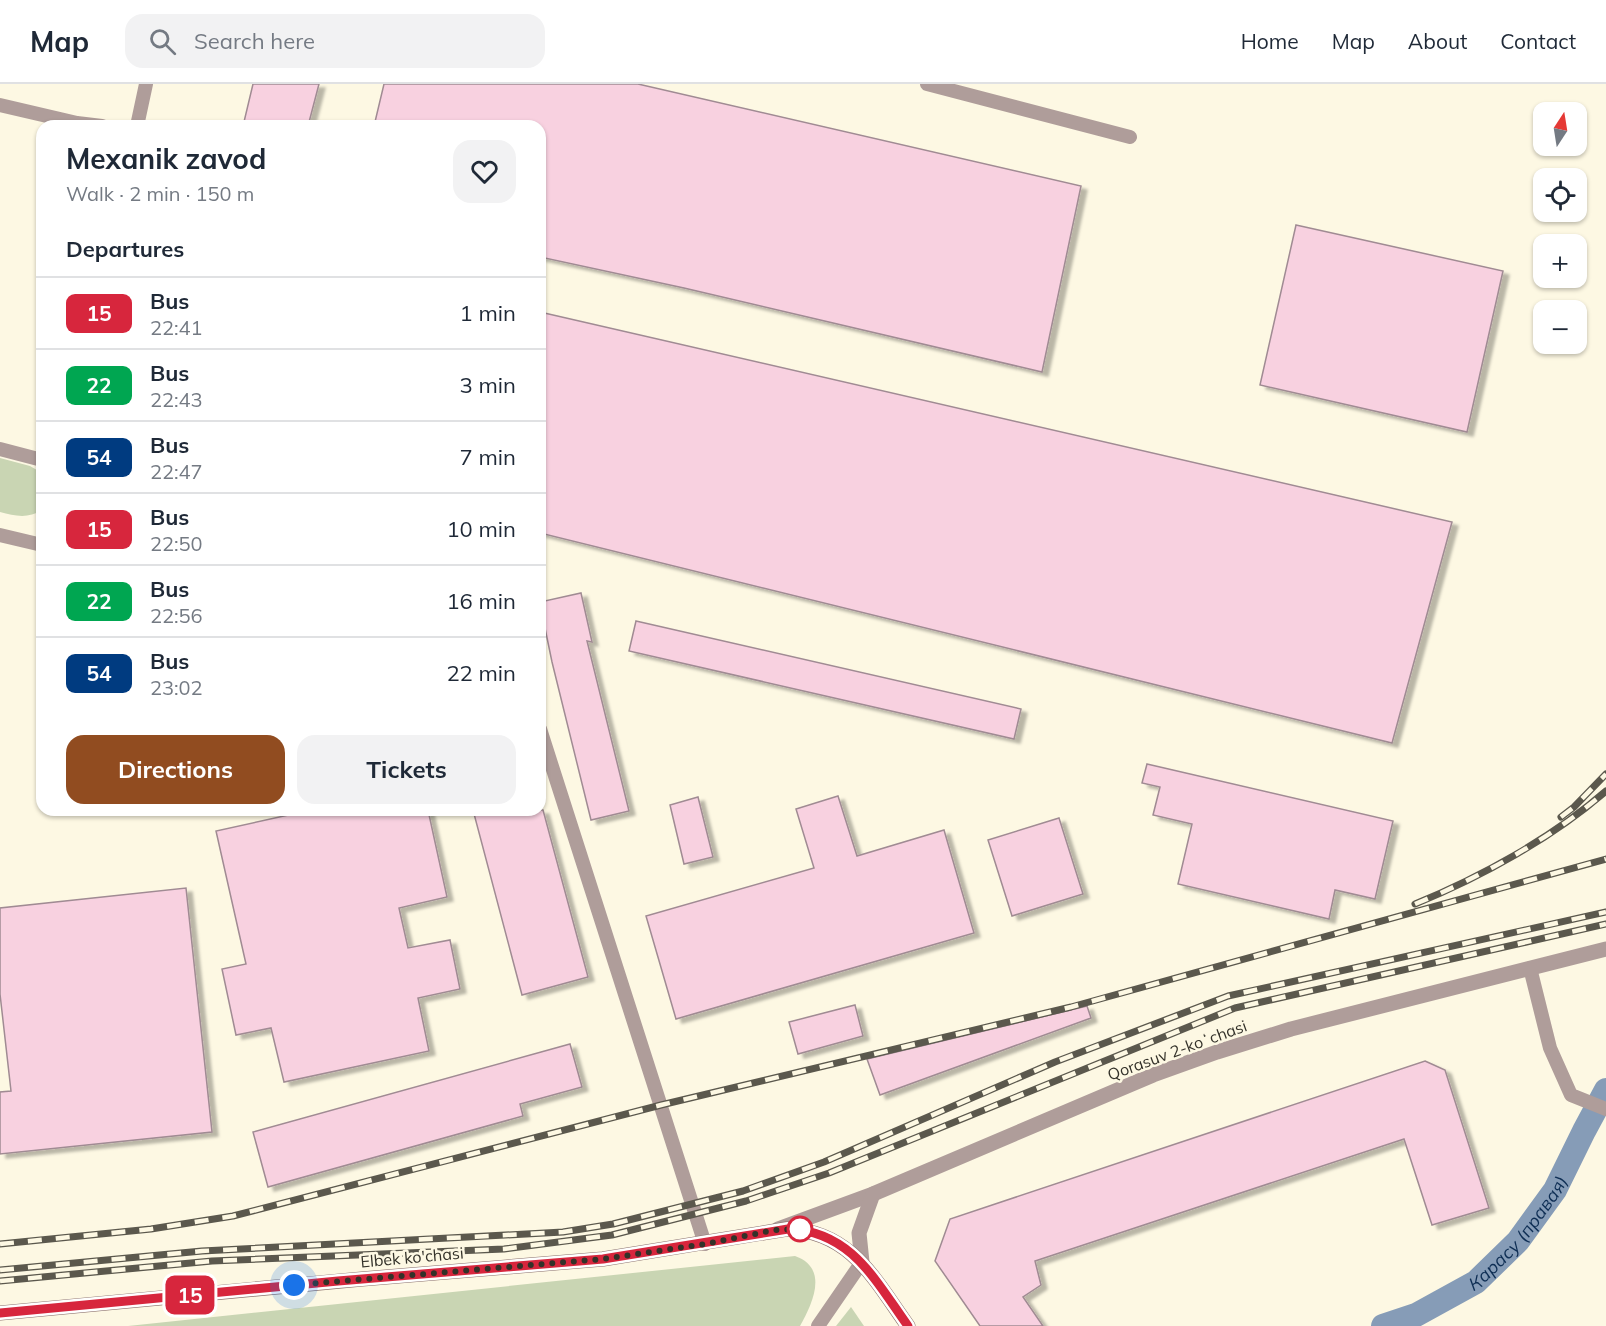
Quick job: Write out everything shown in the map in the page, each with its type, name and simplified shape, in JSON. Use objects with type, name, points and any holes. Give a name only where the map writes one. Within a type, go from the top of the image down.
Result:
[{"type":"main road","name":"Elbek ko'chasi","points":[[0,1313],[603,1259],[705,1244],[775,1230],[800,1229],[825,1236],[839,1243],[862,1262],[908,1326]]},
{"type":"street","name":"Qorasuv 2-koʻchasi","points":[[775,1230],[873,1194],[1153,1076],[1217,1052],[1291,1029],[1606,949]]},
{"type":"street","points":[[862,1262],[859,1233],[873,1194]]},
{"type":"lane","points":[[137,120],[146,84]]},
{"type":"lane","points":[[927,84],[1131,137]]},
{"type":"lane","points":[[0,105],[64,120]]},
{"type":"lane","points":[[0,449],[36,458]]},
{"type":"lane","points":[[0,535],[36,544]]},
{"type":"lane","points":[[546,748],[705,1244]]},
{"type":"lane","points":[[1530,968],[1550,1048],[1571,1095],[1606,1109]]},
{"type":"lane","points":[[818,1326],[862,1262]]},
{"type":"green space","points":[[0,458],[36,470],[36,513],[27,516],[0,512]]},
{"type":"green space","points":[[795,1256],[806,1262],[815,1277],[813,1297],[800,1326],[128,1326]]},
{"type":"green space","points":[[851,1307],[864,1326],[836,1326]]},
{"type":"building","points":[[253,84],[319,84],[310,120],[244,120]]},
{"type":"building","points":[[384,84],[638,84],[1081,186],[1042,372],[684,288],[546,258],[546,120],[375,120]]},
{"type":"building","points":[[1296,225],[1503,271],[1467,432],[1260,385]]},
{"type":"building","points":[[546,313],[1452,522],[1392,743],[546,534]]},
{"type":"building","points":[[581,593],[592,642],[587,641],[629,811],[591,820],[546,633],[546,601]]},
{"type":"building","points":[[636,621],[1021,709],[1014,739],[629,651]]},
{"type":"building","points":[[1147,764],[1393,821],[1375,899],[1335,890],[1329,919],[1178,884],[1192,824],[1153,815],[1160,787],[1142,783]]},
{"type":"building","points":[[838,796],[857,856],[944,830],[974,933],[676,1019],[646,916],[814,868],[796,809]]},
{"type":"building","points":[[698,797],[713,857],[684,864],[670,805]]},
{"type":"building","points":[[284,816],[429,816],[447,897],[399,908],[408,948],[450,940],[460,989],[418,998],[429,1051],[284,1082],[271,1028],[236,1035],[222,969],[246,964],[216,831]]},
{"type":"building","points":[[475,816],[545,816],[588,977],[522,995]]},
{"type":"building","points":[[1059,818],[1083,894],[1012,916],[988,840]]},
{"type":"building","points":[[186,888],[212,1132],[0,1154],[0,1092],[11,1091],[0,994],[0,908]]},
{"type":"building","points":[[855,1005],[863,1036],[798,1054],[789,1022]]},
{"type":"building","points":[[1087,1006],[1091,1018],[880,1095],[867,1059]]},
{"type":"building","points":[[570,1044],[582,1087],[520,1104],[523,1116],[268,1187],[253,1132]]},
{"type":"building","points":[[1425,1061],[1445,1070],[1489,1208],[1432,1225],[1404,1139],[1035,1261],[1041,1285],[1023,1297],[1043,1326],[980,1326],[935,1261],[950,1219]]},
{"type":"waterway","name":"Карасу (правая)","points":[[1383,1326],[1416,1315],[1476,1282],[1518,1241],[1555,1190],[1606,1090]]},
{"type":"railway","points":[[1561,817],[1606,774]]},
{"type":"railway","points":[[1415,904],[1465,882],[1515,855],[1563,825],[1606,791]]},
{"type":"railway","points":[[0,1244],[151,1229],[233,1216],[661,1105],[1071,1007],[1606,859]]},
{"type":"railway","points":[[0,1270],[202,1251],[563,1232],[613,1224],[743,1191],[824,1162],[1055,1062],[1228,996],[1606,912]]},
{"type":"railway","points":[[0,1281],[212,1261],[504,1249],[612,1235],[746,1201],[829,1173],[1235,1008],[1606,924]]},
{"type":"bus line","name":"15","points":[[0,1313],[603,1259],[705,1244],[775,1230],[800,1229],[825,1236],[839,1243],[862,1262],[908,1326]]},
{"type":"route","points":[[294,1285],[603,1259],[705,1244],[775,1230],[800,1229]]}]
